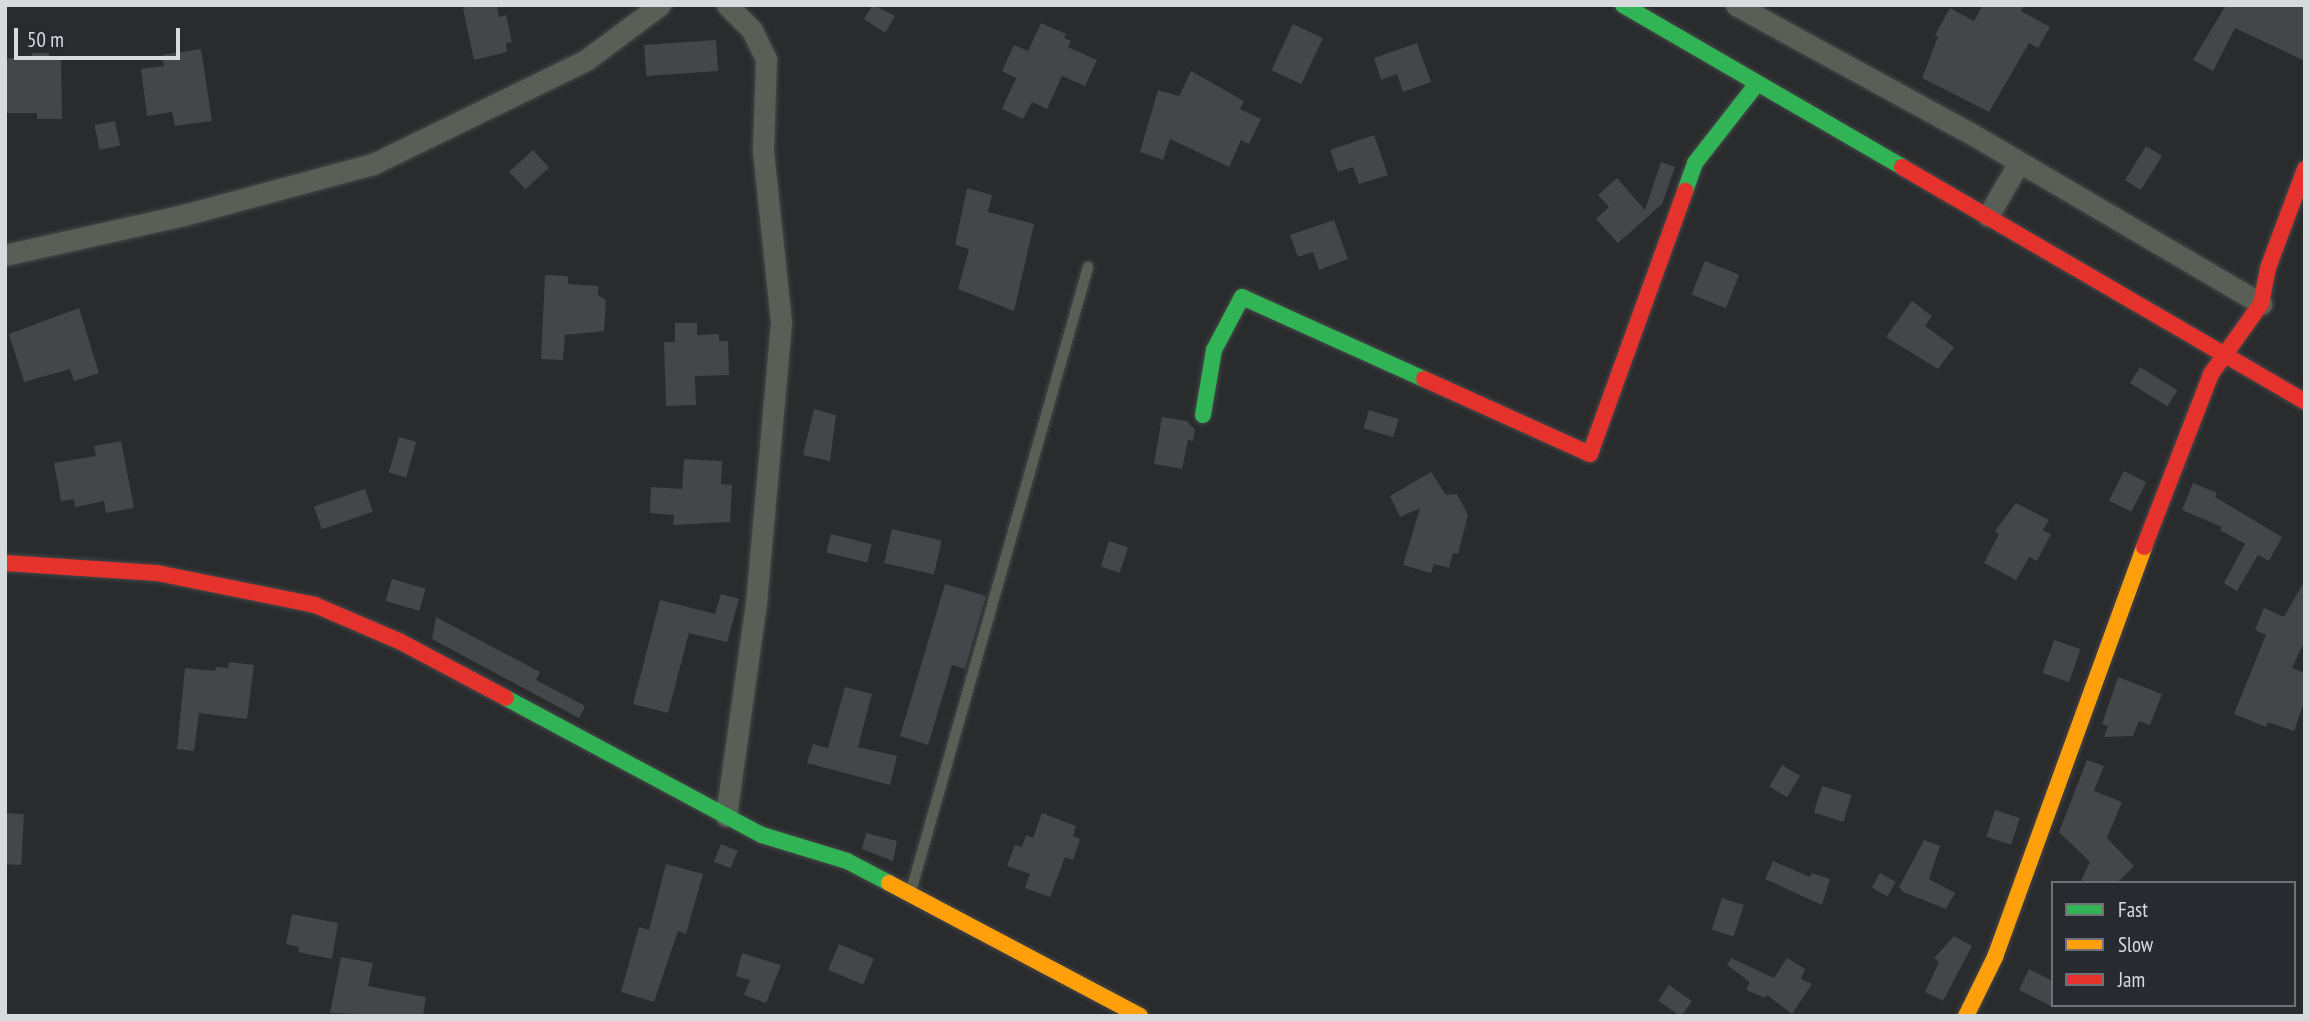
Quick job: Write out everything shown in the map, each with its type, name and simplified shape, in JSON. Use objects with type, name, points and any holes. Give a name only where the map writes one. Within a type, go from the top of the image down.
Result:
[{"type":"main road","points":[[1623,5],[1756,85],[1988,216],[2305,402]]},
{"type":"main road","points":[[1203,415],[1214,350],[1242,297],[1590,454],[1695,163],[1756,85]]},
{"type":"main road","points":[[1966,1016],[2014,908],[2193,412],[2211,374],[2227,356],[2261,304],[2268,268],[2305,169]]},
{"type":"main road","points":[[5,563],[157,573],[315,605],[399,641],[762,835],[847,861],[1140,1016]]},
{"type":"street","points":[[5,255],[222,205],[373,164],[586,60],[660,5]]},
{"type":"street","points":[[726,816],[759,579],[781,322],[763,151],[766,59],[752,30],[727,5]]},
{"type":"street","points":[[1736,5],[2019,162],[2261,304]]},
{"type":"street","points":[[1988,216],[2019,162]]},
{"type":"lane","points":[[910,894],[1088,267]]},
{"type":"building","points":[[467,5],[497,5],[499,17],[506,15],[512,42],[506,43],[507,52],[474,60],[463,9]]},
{"type":"building","points":[[873,5],[895,16],[885,33],[864,19]]},
{"type":"building","points":[[1983,5],[2024,5],[2021,11],[2050,27],[2038,48],[2029,43],[1989,112],[1922,78],[1938,37],[1935,35],[1950,8],[1974,21]]},
{"type":"building","points":[[2226,5],[2305,5],[2305,61],[2235,28],[2213,71],[2193,60]]},
{"type":"building","points":[[1041,23],[1066,34],[1064,38],[1071,41],[1068,47],[1097,60],[1085,86],[1062,76],[1047,109],[1032,102],[1023,119],[1002,109],[1016,78],[1002,71],[1014,45],[1028,51]]},
{"type":"building","points":[[1293,24],[1323,38],[1301,84],[1271,70]]},
{"type":"building","points":[[716,40],[718,71],[646,76],[644,45]]},
{"type":"building","points":[[1417,43],[1431,82],[1403,92],[1397,74],[1381,80],[1374,58]]},
{"type":"building","points":[[201,49],[212,121],[175,126],[172,112],[147,116],[141,69],[164,66],[162,55]]},
{"type":"building","points":[[32,53],[49,53],[49,60],[61,60],[62,119],[37,119],[37,113],[5,113],[5,58],[32,58]]},
{"type":"building","points":[[1191,71],[1244,101],[1240,109],[1261,119],[1249,144],[1241,140],[1229,167],[1170,139],[1163,160],[1140,152],[1158,90],[1179,96]]},
{"type":"building","points":[[115,121],[120,145],[100,150],[94,125]]},
{"type":"building","points":[[1374,135],[1388,175],[1359,184],[1353,167],[1338,172],[1330,150]]},
{"type":"building","points":[[2146,146],[2162,156],[2141,190],[2125,180]]},
{"type":"building","points":[[533,150],[549,168],[525,189],[509,171]]},
{"type":"building","points":[[1661,162],[1675,167],[1662,204],[1618,243],[1596,219],[1609,207],[1598,195],[1617,178],[1645,210]]},
{"type":"building","points":[[967,188],[992,195],[988,212],[1034,224],[1014,311],[958,289],[969,249],[955,245]]},
{"type":"building","points":[[1334,220],[1348,259],[1319,270],[1313,252],[1298,257],[1290,235]]},
{"type":"building","points":[[1705,261],[1739,275],[1726,308],[1692,294]]},
{"type":"building","points":[[545,275],[568,276],[568,284],[598,286],[598,295],[606,300],[604,331],[565,335],[563,360],[541,359]]},
{"type":"building","points":[[1912,301],[1932,316],[1925,326],[1954,347],[1938,369],[1886,337]]},
{"type":"building","points":[[79,308],[99,373],[74,381],[70,369],[24,382],[9,334]]},
{"type":"building","points":[[675,323],[697,323],[697,335],[719,334],[719,341],[728,341],[729,375],[695,376],[696,405],[666,406],[664,342],[675,342]]},
{"type":"building","points":[[2140,367],[2177,390],[2167,406],[2130,383]]},
{"type":"building","points":[[814,409],[836,415],[830,461],[803,455]]},
{"type":"building","points":[[1369,410],[1399,419],[1393,437],[1363,428]]},
{"type":"building","points":[[1162,417],[1187,421],[1195,430],[1193,441],[1188,440],[1182,469],[1154,464]]},
{"type":"building","points":[[399,437],[416,442],[406,478],[389,473]]},
{"type":"building","points":[[121,441],[134,508],[106,513],[104,501],[75,507],[74,499],[61,501],[54,463],[96,456],[94,446]]},
{"type":"building","points":[[684,459],[722,461],[721,484],[732,485],[730,522],[673,525],[674,515],[650,513],[651,487],[682,489]]},
{"type":"building","points":[[2124,471],[2146,482],[2131,512],[2109,500]]},
{"type":"building","points":[[1431,472],[1446,495],[1457,494],[1468,515],[1458,554],[1453,553],[1449,568],[1434,564],[1431,573],[1403,565],[1420,508],[1400,517],[1390,496]]},
{"type":"building","points":[[2193,483],[2217,493],[2215,497],[2282,537],[2269,561],[2258,555],[2237,591],[2224,583],[2245,544],[2220,530],[2222,527],[2182,510]]},
{"type":"building","points":[[365,489],[373,512],[322,529],[314,507]]},
{"type":"building","points":[[2016,503],[2049,520],[2043,530],[2051,534],[2037,561],[2029,557],[2016,580],[1984,563],[1999,534],[1995,531]]},
{"type":"building","points":[[892,529],[942,540],[934,575],[884,563]]},
{"type":"building","points":[[831,534],[872,544],[867,563],[826,552]]},
{"type":"building","points":[[1109,541],[1128,547],[1120,573],[1101,567]]},
{"type":"building","points":[[392,579],[426,589],[419,611],[386,601]]},
{"type":"building","points":[[2305,580],[2305,640],[2292,668],[2305,673],[2305,700],[2294,731],[2268,722],[2266,727],[2234,714],[2266,635],[2255,630],[2264,608],[2284,617]]},
{"type":"building","points":[[945,584],[986,596],[965,669],[952,665],[928,745],[900,736]]},
{"type":"building","points":[[721,594],[739,599],[727,642],[689,633],[668,713],[633,704],[660,600],[715,614]]},
{"type":"building","points":[[436,617],[540,672],[536,680],[585,706],[579,718],[432,639]]},
{"type":"building","points":[[2054,640],[2080,649],[2069,682],[2043,673]]},
{"type":"building","points":[[229,662],[254,665],[247,719],[199,713],[194,751],[177,749],[185,668],[215,671],[216,667],[228,668]]},
{"type":"building","points":[[2118,677],[2162,694],[2150,725],[2139,721],[2133,736],[2104,737],[2108,726],[2102,724]]},
{"type":"building","points":[[845,687],[872,694],[858,747],[897,756],[890,785],[807,763],[813,744],[828,748]]},
{"type":"building","points":[[2087,760],[2104,766],[2094,791],[2122,802],[2107,838],[2134,866],[2119,881],[2081,881],[2090,862],[2059,832]]},
{"type":"building","points":[[1782,765],[1800,776],[1787,797],[1769,786]]},
{"type":"building","points":[[1822,786],[1852,795],[1843,822],[1814,813]]},
{"type":"building","points":[[1995,810],[2020,818],[2011,845],[1986,837]]},
{"type":"building","points":[[5,813],[24,814],[21,865],[5,864]]},
{"type":"building","points":[[1042,813],[1076,826],[1073,836],[1080,839],[1073,860],[1065,857],[1050,897],[1025,888],[1030,874],[1007,866],[1015,845],[1022,847],[1026,835],[1033,838]]},
{"type":"building","points":[[866,833],[897,841],[893,861],[862,849]]},
{"type":"building","points":[[1924,840],[1940,846],[1929,879],[1955,893],[1946,909],[1903,892],[1899,887]]},
{"type":"building","points":[[721,844],[738,851],[731,868],[714,862]]},
{"type":"building","points":[[1773,861],[1810,877],[1812,873],[1830,879],[1822,905],[1765,879]]},
{"type":"building","points":[[666,864],[703,874],[686,934],[678,931],[654,1002],[621,992],[639,927],[649,930]]},
{"type":"building","points":[[1880,873],[1896,882],[1888,897],[1872,888]]},
{"type":"building","points":[[1722,898],[1744,905],[1734,936],[1712,929]]},
{"type":"building","points":[[292,914],[338,923],[332,959],[298,952],[299,947],[286,944]]},
{"type":"building","points":[[1954,936],[1972,946],[1943,1001],[1925,992],[1939,962],[1934,958]]},
{"type":"building","points":[[839,944],[874,959],[863,985],[828,970]]},
{"type":"building","points":[[742,953],[781,965],[766,1003],[744,995],[750,980],[736,976]]},
{"type":"building","points":[[341,957],[373,963],[368,986],[426,997],[423,1016],[330,1013]]},
{"type":"building","points":[[1731,958],[1774,978],[1787,958],[1805,969],[1801,979],[1812,984],[1792,1014],[1767,995],[1765,998],[1746,990],[1750,982],[1727,965]]},
{"type":"building","points":[[2029,969],[2051,980],[2051,1006],[2019,990]]},
{"type":"building","points":[[1669,985],[1692,1001],[1680,1016],[1658,1001]]},
{"type":"traffic: fast","points":[[1623,5],[1902,167]]},
{"type":"traffic: fast","points":[[1685,191],[1695,163],[1756,85]]},
{"type":"traffic: fast","points":[[1203,415],[1214,350],[1242,297],[1424,379]]},
{"type":"traffic: fast","points":[[506,698],[762,835],[847,861],[889,883]]},
{"type":"traffic: slow","points":[[1966,1016],[1995,957],[2144,547]]},
{"type":"traffic: slow","points":[[889,883],[1140,1016]]},
{"type":"traffic: jam","points":[[1902,167],[2305,402]]},
{"type":"traffic: jam","points":[[2144,547],[2211,374],[2261,304],[2268,268],[2305,169]]},
{"type":"traffic: jam","points":[[1424,379],[1590,454],[1685,191]]},
{"type":"traffic: jam","points":[[5,563],[157,573],[315,605],[399,641],[506,698]]}]
